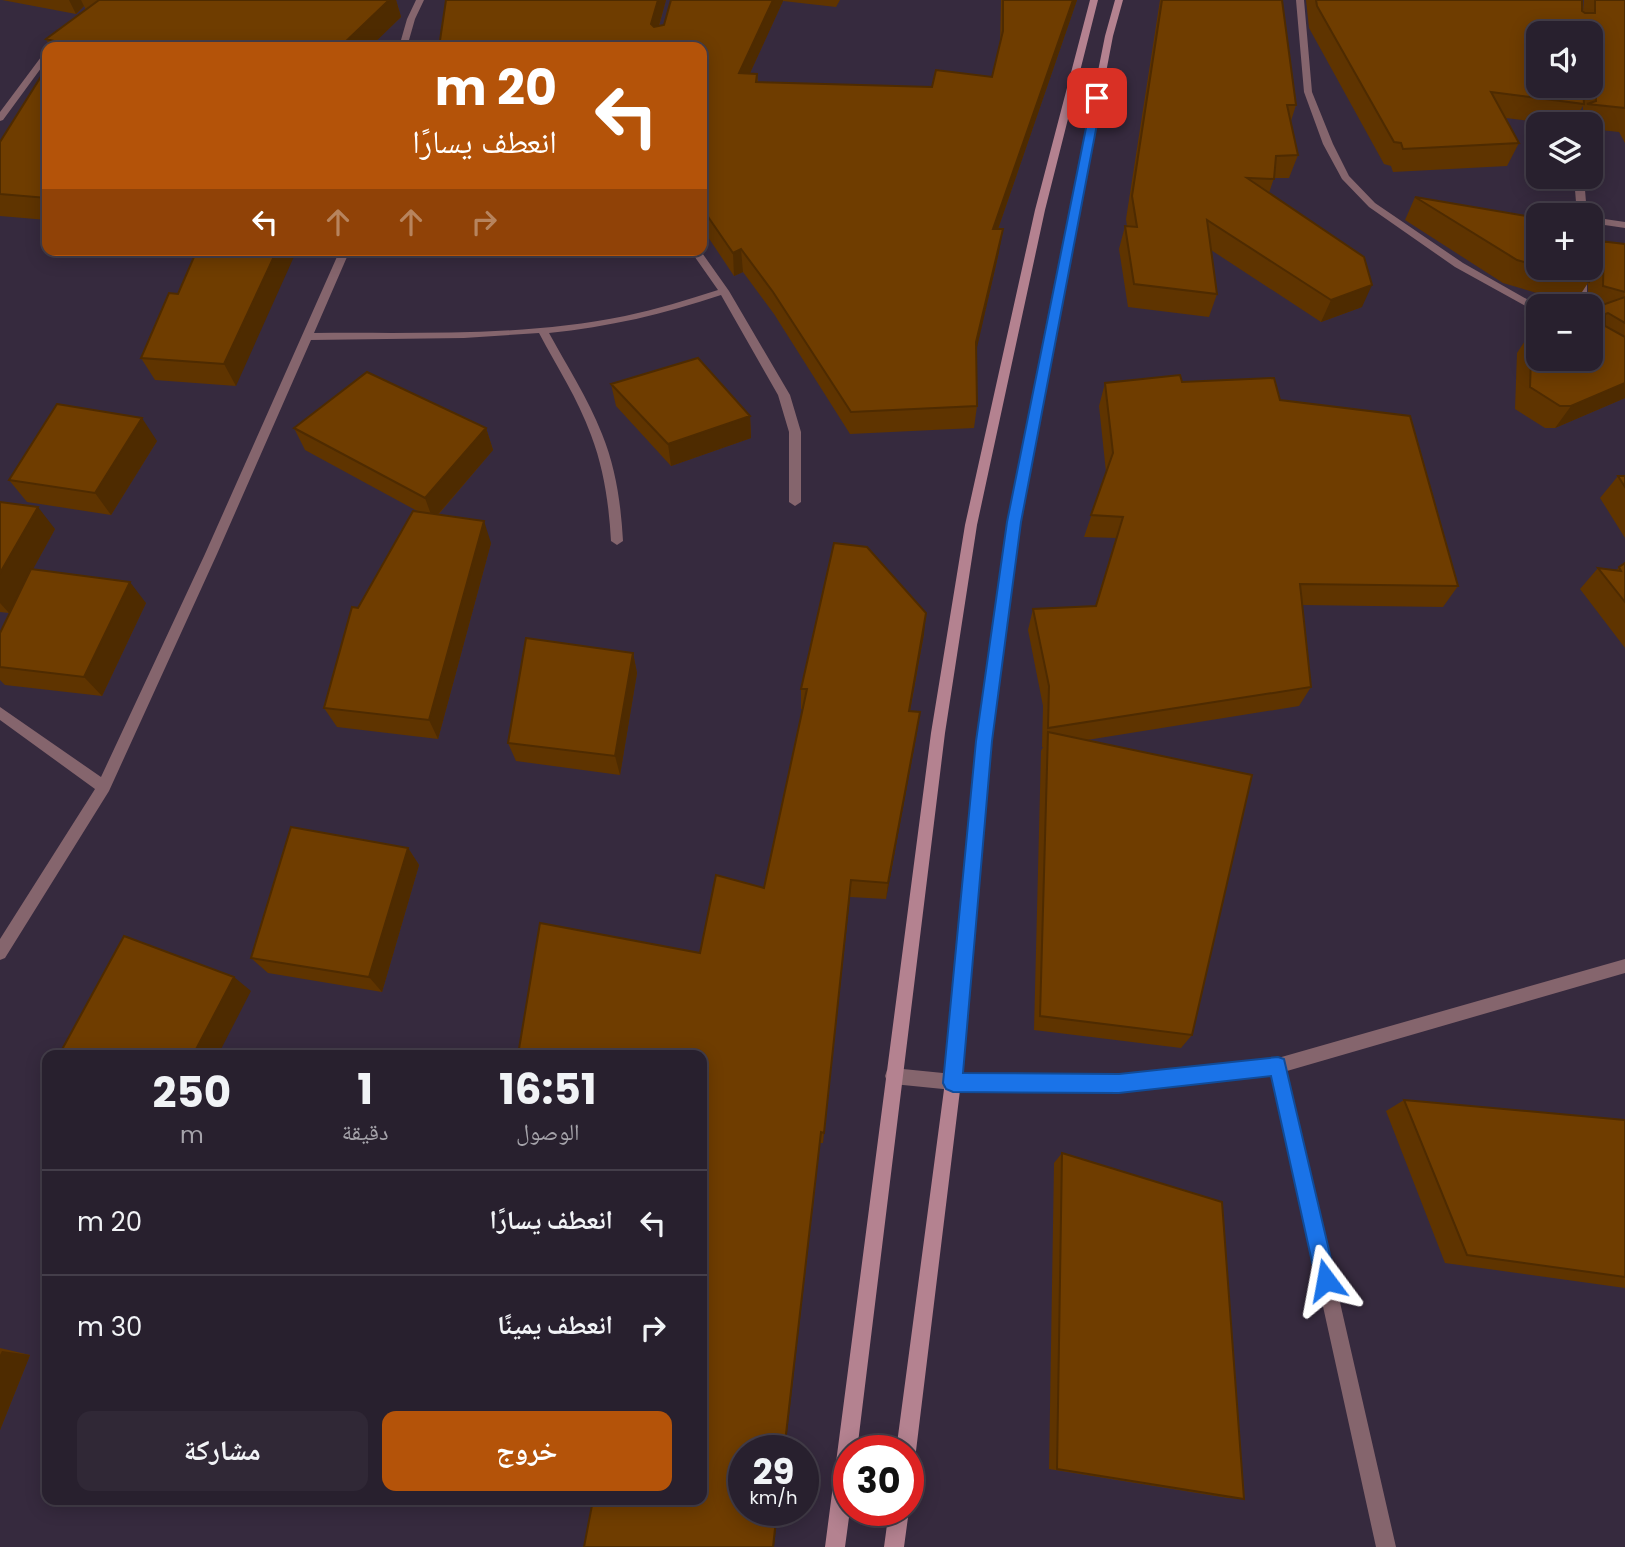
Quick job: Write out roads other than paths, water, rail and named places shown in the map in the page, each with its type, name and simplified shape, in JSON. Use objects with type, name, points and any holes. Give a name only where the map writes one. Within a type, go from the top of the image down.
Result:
[{"type":"main road","points":[[835,1547],[938,733],[971,525],[1040,210],[1094,0]]},
{"type":"main road","points":[[908,1435],[953,1083],[984,741],[1014,522],[1109,37],[1119,0]]},
{"type":"main road","points":[[894,1547],[897,1526]]},
{"type":"street","points":[[404,42],[420,0]]},
{"type":"street","points":[[1300,0],[1308,92],[1328,144],[1345,177],[1383,212],[1459,265],[1526,303]]},
{"type":"street","points":[[0,118],[42,62]]},
{"type":"street","points":[[1603,222],[1625,225]]},
{"type":"street","points":[[0,953],[104,787],[211,554],[342,256]]},
{"type":"street","points":[[699,256],[724,290],[784,396],[795,432],[795,502]]},
{"type":"street","points":[[305,337],[542,330],[617,321],[688,305],[724,290]]},
{"type":"street","points":[[542,330],[597,433],[610,480],[617,541]]},
{"type":"street","points":[[0,713],[104,787]]},
{"type":"street","points":[[893,1076],[953,1083],[1119,1083],[1278,1066],[1625,966]]},
{"type":"street","points":[[1278,1066],[1386,1547]]}]
